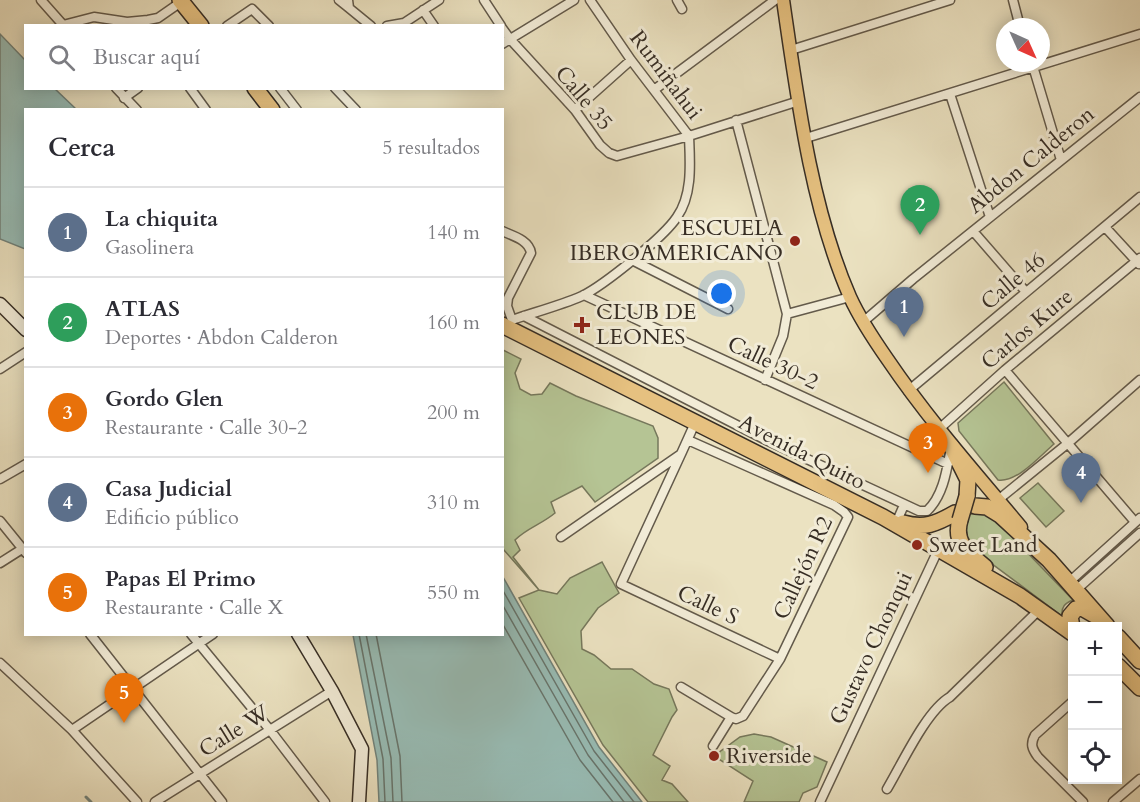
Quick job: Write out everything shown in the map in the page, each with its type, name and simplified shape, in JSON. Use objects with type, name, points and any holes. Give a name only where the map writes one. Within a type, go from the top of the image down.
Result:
[{"type":"highway","points":[[181,1],[199,24]]},
{"type":"highway","points":[[257,90],[270,108]]},
{"type":"highway","name":"Avenida Quito","points":[[508,324],[695,423],[890,519],[1020,596],[1068,630]]},
{"type":"highway","points":[[890,519],[923,526],[935,524],[957,517],[971,501],[968,480],[951,446]]},
{"type":"highway","points":[[971,501],[1000,515],[1049,560],[1103,622]]},
{"type":"highway","points":[[957,517],[957,531],[963,548],[1020,596]]},
{"type":"highway","points":[[1071,622],[1072,612],[1080,608],[1092,613],[1103,622]]},
{"type":"highway","points":[[1122,641],[1139,660]]},
{"type":"highway","points":[[1122,670],[1140,688]]},
{"type":"main road","points":[[783,0],[812,176],[827,231],[850,297],[863,322],[908,391],[951,446],[1049,560]]},
{"type":"main road","points":[[0,304],[24,328]]},
{"type":"main road","points":[[299,636],[332,691],[362,749],[358,802]]},
{"type":"street","points":[[41,0],[62,24]]},
{"type":"street","points":[[339,0],[348,4],[369,24]]},
{"type":"street","points":[[398,24],[404,23],[439,0]]},
{"type":"street","name":"Calle 35","points":[[484,0],[500,24]]},
{"type":"street","points":[[506,42],[574,0]]},
{"type":"street","name":"Rumiñahui","points":[[590,0],[631,60],[689,136],[799,101]]},
{"type":"street","points":[[677,0],[682,9]]},
{"type":"street","points":[[654,90],[775,0]]},
{"type":"street","points":[[791,51],[923,4],[950,0]]},
{"type":"street","points":[[1013,0],[1018,18]]},
{"type":"street","points":[[67,24],[94,17],[127,22],[158,18],[181,1]]},
{"type":"street","points":[[230,24],[252,9],[267,24]]},
{"type":"street","points":[[423,10],[433,24]]},
{"type":"street","points":[[1050,60],[1140,34]]},
{"type":"street","name":"Calle 35","points":[[506,42],[575,110],[600,145],[609,153],[617,156],[689,136]]},
{"type":"street","points":[[575,110],[631,60]]},
{"type":"street","points":[[806,138],[950,94],[1012,72]]},
{"type":"street","points":[[1034,72],[1061,160]]},
{"type":"street","points":[[118,90],[135,108]]},
{"type":"street","points":[[124,98],[135,90]]},
{"type":"street","points":[[191,90],[205,108]]},
{"type":"street","points":[[282,90],[295,108]]},
{"type":"street","points":[[337,90],[354,108]]},
{"type":"street","points":[[950,94],[990,217]]},
{"type":"street","name":"Abdon Calderon","points":[[863,322],[1140,97]]},
{"type":"street","points":[[736,120],[786,314],[783,336],[765,380]]},
{"type":"street","points":[[504,232],[525,242],[531,253],[508,298],[508,324],[584,295],[644,251],[677,218],[690,173],[689,136]]},
{"type":"street","name":"Calle 46","points":[[908,391],[1140,197]]},
{"type":"street","points":[[1105,227],[1139,261]]},
{"type":"street","points":[[973,231],[1026,292]]},
{"type":"street","points":[[632,260],[728,309]]},
{"type":"street","name":"Carlos Kure","points":[[938,430],[1005,370],[1139,261]]},
{"type":"street","name":"Calle 30-2","points":[[584,295],[948,464]]},
{"type":"street","points":[[786,314],[850,297]]},
{"type":"street","points":[[524,316],[764,439],[923,512],[930,509],[941,488],[951,446]]},
{"type":"street","points":[[0,369],[24,353]]},
{"type":"street","points":[[1005,370],[1067,444],[1138,520],[1071,587]]},
{"type":"street","points":[[998,500],[1140,380]]},
{"type":"street","points":[[561,537],[681,454],[695,423]]},
{"type":"street","name":"Callejón R2","points":[[688,440],[834,505],[848,515],[780,659],[743,716],[736,719],[731,717],[713,746]]},
{"type":"street","name":"Calle S","points":[[681,454],[621,584],[780,659]]},
{"type":"street","points":[[0,479],[24,465]]},
{"type":"street","points":[[890,519],[904,505]]},
{"type":"street","points":[[0,521],[24,551],[0,563]]},
{"type":"street","points":[[1071,587],[1140,533]]},
{"type":"street","name":"Gustavo Chonqui","points":[[821,799],[939,548]]},
{"type":"street","points":[[887,789],[926,722],[941,702],[1040,609]]},
{"type":"street","points":[[92,636],[222,802]]},
{"type":"street","points":[[193,636],[270,730],[325,802]]},
{"type":"street","points":[[72,730],[210,636]]},
{"type":"street","points":[[0,663],[72,730],[137,802]]},
{"type":"street","points":[[681,687],[731,717]]},
{"type":"street","name":"Calle W","points":[[155,802],[332,691]]},
{"type":"street","points":[[1068,706],[1035,735],[1032,749],[1038,758],[1083,802]]},
{"type":"street","points":[[1113,802],[1140,779]]},
{"type":"green space","points":[[504,350],[521,359],[515,373],[520,389],[531,395],[542,394],[550,383],[576,396],[653,426],[658,438],[658,458],[595,502],[582,486],[551,502],[555,513],[515,540],[520,550],[513,557],[539,590],[504,550]]},
{"type":"green space","points":[[1004,382],[1054,444],[1021,473],[1005,480],[998,480],[959,431],[958,423]]},
{"type":"green space","points":[[1038,483],[1064,511],[1046,527],[1020,498]]},
{"type":"green space","points":[[980,512],[995,519],[1073,600],[1064,606],[1062,616],[968,546],[963,533],[967,515]]},
{"type":"green space","points":[[602,562],[619,593],[598,608],[581,631],[582,649],[594,655],[611,669],[632,669],[654,684],[669,689],[677,710],[653,755],[670,766],[662,780],[672,784],[688,802],[648,802],[603,745],[519,598],[539,590],[557,594],[570,578]]},
{"type":"green space","points":[[754,734],[771,737],[827,762],[817,787],[803,793],[799,802],[744,802],[753,781],[714,756],[740,737]]},
{"type":"water","points":[[0,34],[24,59],[24,90],[56,90],[75,108],[24,108],[24,249],[0,239]]},
{"type":"water","points":[[504,579],[599,747],[642,802],[379,802],[377,760],[353,636],[504,636]]},
{"type":"waterway","points":[[86,797],[91,802]]},
{"type":"place","name":"ATLAS","points":[[920,235]]},
{"type":"place","name":"ESCUELA IBEROAMERICANO","points":[[795,241]]},
{"type":"place","name":"CLUB DE LEONES","points":[[582,325]]},
{"type":"place","name":"La chiquita","points":[[904,337]]},
{"type":"place","name":"Gordo Glen","points":[[928,473]]},
{"type":"place","name":"Casa Judicial","points":[[1081,503]]},
{"type":"place","name":"Sweet Land","points":[[917,545]]},
{"type":"place","name":"Papas El Primo","points":[[124,723]]},
{"type":"place","name":"Riverside","points":[[714,756]]}]
